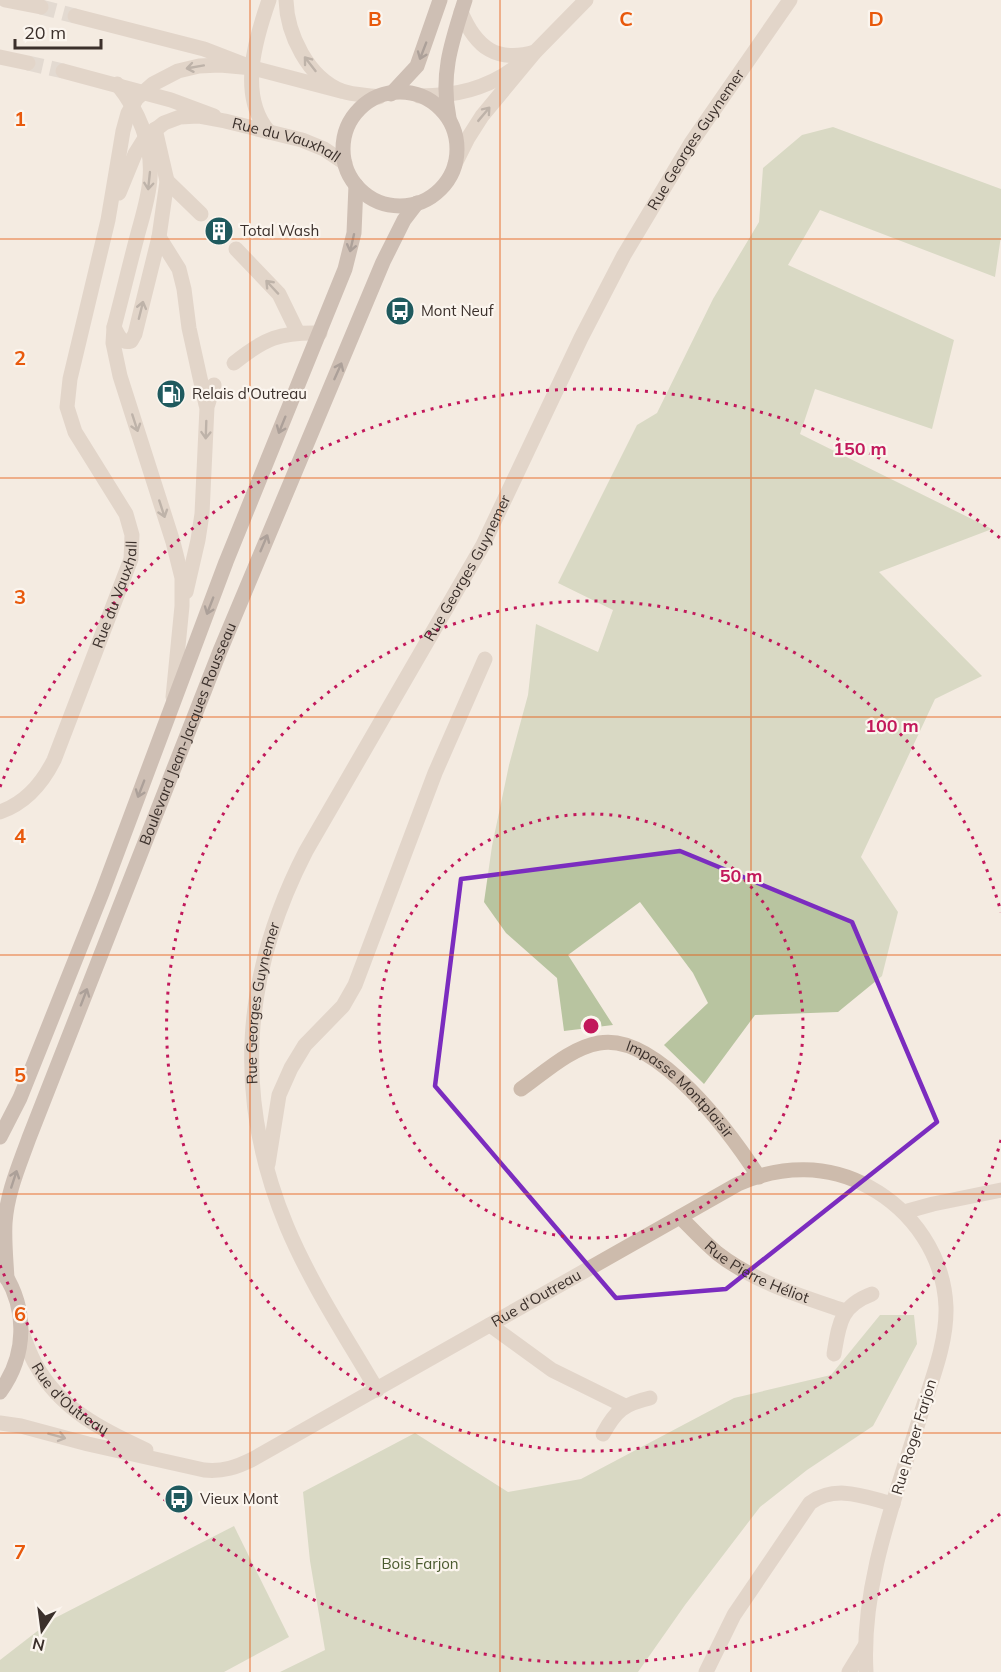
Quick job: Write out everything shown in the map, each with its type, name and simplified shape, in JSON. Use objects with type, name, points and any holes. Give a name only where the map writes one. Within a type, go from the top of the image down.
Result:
[{"type":"main road","points":[[440,0],[417,66],[385,95],[364,106],[350,124],[343,146],[345,163],[356,185],[369,197],[384,204],[400,206],[417,203],[441,189],[451,175],[455,164],[456,142],[449,121],[445,96],[447,62],[463,6]]},
{"type":"main road","points":[[385,95],[405,93],[419,96],[432,103],[449,121]]},
{"type":"main road","name":"Boulevard Jean-Jacques Rousseau","points":[[0,1137],[20,1098],[93,914],[233,544],[345,269],[354,233],[356,185]]},
{"type":"main road","name":"Boulevard Jean-Jacques Rousseau","points":[[0,1392],[16,1362],[21,1331],[19,1308],[4,1273],[6,1213],[11,1185],[177,756],[248,582],[383,262],[404,220],[417,203]]},
{"type":"street","points":[[5,0],[41,7]]},
{"type":"street","points":[[269,0],[254,52],[252,85],[254,103],[260,120],[269,132]]},
{"type":"street","points":[[286,0],[290,29],[299,49],[322,78],[341,91]]},
{"type":"street","points":[[455,164],[477,123],[535,52],[586,0]]},
{"type":"street","name":"Rue Georges Guynemer","points":[[377,1390],[302,1258],[280,1208],[259,1139],[252,1099],[252,1036],[257,988],[266,948],[284,897],[306,851],[483,545],[581,338],[624,255],[691,143],[790,0]]},
{"type":"street","points":[[463,6],[474,38],[489,50],[502,55],[514,56],[535,52]]},
{"type":"street","name":"Rue du Vauxhall","points":[[75,16],[204,49],[253,68],[341,91],[385,95]]},
{"type":"street","points":[[419,96],[445,96],[481,88],[494,82],[535,52]]},
{"type":"street","points":[[0,57],[28,63]]},
{"type":"street","name":"Rue du Vauxhall","points":[[0,812],[33,792],[54,760],[131,559],[132,535],[126,514],[75,432],[67,407],[70,379],[108,220],[123,131],[132,105],[143,92],[161,79],[188,69],[220,65],[253,68]]},
{"type":"street","name":"Rue du Vauxhall","points":[[63,71],[180,103],[225,121]]},
{"type":"street","points":[[117,84],[150,133],[167,181],[201,214]]},
{"type":"street","name":"Rue du Vauxhall","points":[[108,220],[135,154],[150,133],[172,119],[188,116],[225,121],[269,132],[318,146],[345,163]]},
{"type":"street","points":[[150,133],[150,178],[142,221],[114,327],[113,343],[120,376],[182,579],[182,606],[173,703]]},
{"type":"street","points":[[114,327],[121,340],[127,342],[131,341],[135,334],[159,237],[167,181]]},
{"type":"street","points":[[159,237],[178,269],[184,289],[189,328],[207,407]]},
{"type":"street","points":[[236,249],[279,294],[298,333]]},
{"type":"street","points":[[234,363],[261,343],[284,335],[320,333]]},
{"type":"street","points":[[182,606],[192,570],[202,514],[207,407],[213,384]]},
{"type":"street","name":"Rue Georges Guynemer","points":[[267,1170],[276,1113],[285,1080],[305,1045],[343,1006],[355,985],[435,773],[485,659]]},
{"type":"street","name":"Impasse Montplaisir","points":[[520,1089],[576,1051],[600,1043],[622,1043],[646,1054],[677,1077],[719,1121],[759,1177]]},
{"type":"street","name":"Rue d'Outreau","points":[[0,1423],[204,1470],[219,1471],[233,1468],[377,1390],[738,1184],[791,1170],[836,1173],[881,1193],[904,1212]]},
{"type":"street","points":[[904,1212],[1001,1190]]},
{"type":"street","name":"Rue Roger Farjon","points":[[866,1672],[865,1646],[873,1580],[893,1504],[941,1349],[946,1320],[944,1292],[938,1264],[925,1239],[904,1212]]},
{"type":"street","name":"Rue Pierre Héliot","points":[[680,1217],[718,1253],[748,1274],[805,1298],[845,1311]]},
{"type":"street","points":[[834,1354],[838,1331],[845,1311],[872,1294]]},
{"type":"street","points":[[490,1325],[552,1370],[625,1406]]},
{"type":"street","name":"Rue d'Outreau","points":[[21,1331],[35,1364],[59,1397],[108,1433],[171,1461]]},
{"type":"street","points":[[603,1434],[615,1413],[625,1406],[650,1398]]},
{"type":"street","points":[[706,1672],[734,1615],[810,1503],[828,1493],[837,1492],[893,1504]]},
{"type":"street","points":[[849,1672],[865,1646]]},
{"type":"highlighted area","points":[[680,851],[852,922],[937,1122],[726,1289],[616,1298],[435,1086],[461,879]]},
{"type":"green space","points":[[833,127],[1001,189],[1001,236],[995,277],[820,210],[788,265],[954,340],[932,429],[815,389],[800,434],[992,529],[879,572],[982,676],[935,699],[861,857],[898,912],[882,976],[838,1012],[755,1015],[704,1084],[664,1045],[708,1003],[693,973],[640,902],[568,955],[613,1025],[564,1031],[557,978],[506,933],[484,902],[492,846],[509,765],[528,695],[536,624],[598,652],[613,610],[558,583],[637,425],[657,413],[713,299],[759,222],[763,168],[802,135]]},
{"type":"green space","name":"Bois Farjon","points":[[880,1315],[914,1315],[917,1344],[873,1426],[807,1470],[760,1507],[685,1605],[638,1672],[280,1672],[325,1650],[310,1561],[303,1492],[415,1433],[508,1492],[581,1479],[734,1398],[831,1375]]},
{"type":"green space","points":[[234,1526],[289,1637],[224,1672],[0,1672],[0,1660],[53,1619]]},
{"type":"tunnel","points":[[41,7],[75,16]]},
{"type":"tunnel","points":[[28,63],[63,71]]},
{"type":"place","name":"Total Wash","points":[[219,231]]},
{"type":"place","name":"Mont Neuf","points":[[400,311]]},
{"type":"place","name":"Relais d'Outreau","points":[[171,394]]},
{"type":"place","name":"Vieux Mont","points":[[179,1499]]}]
